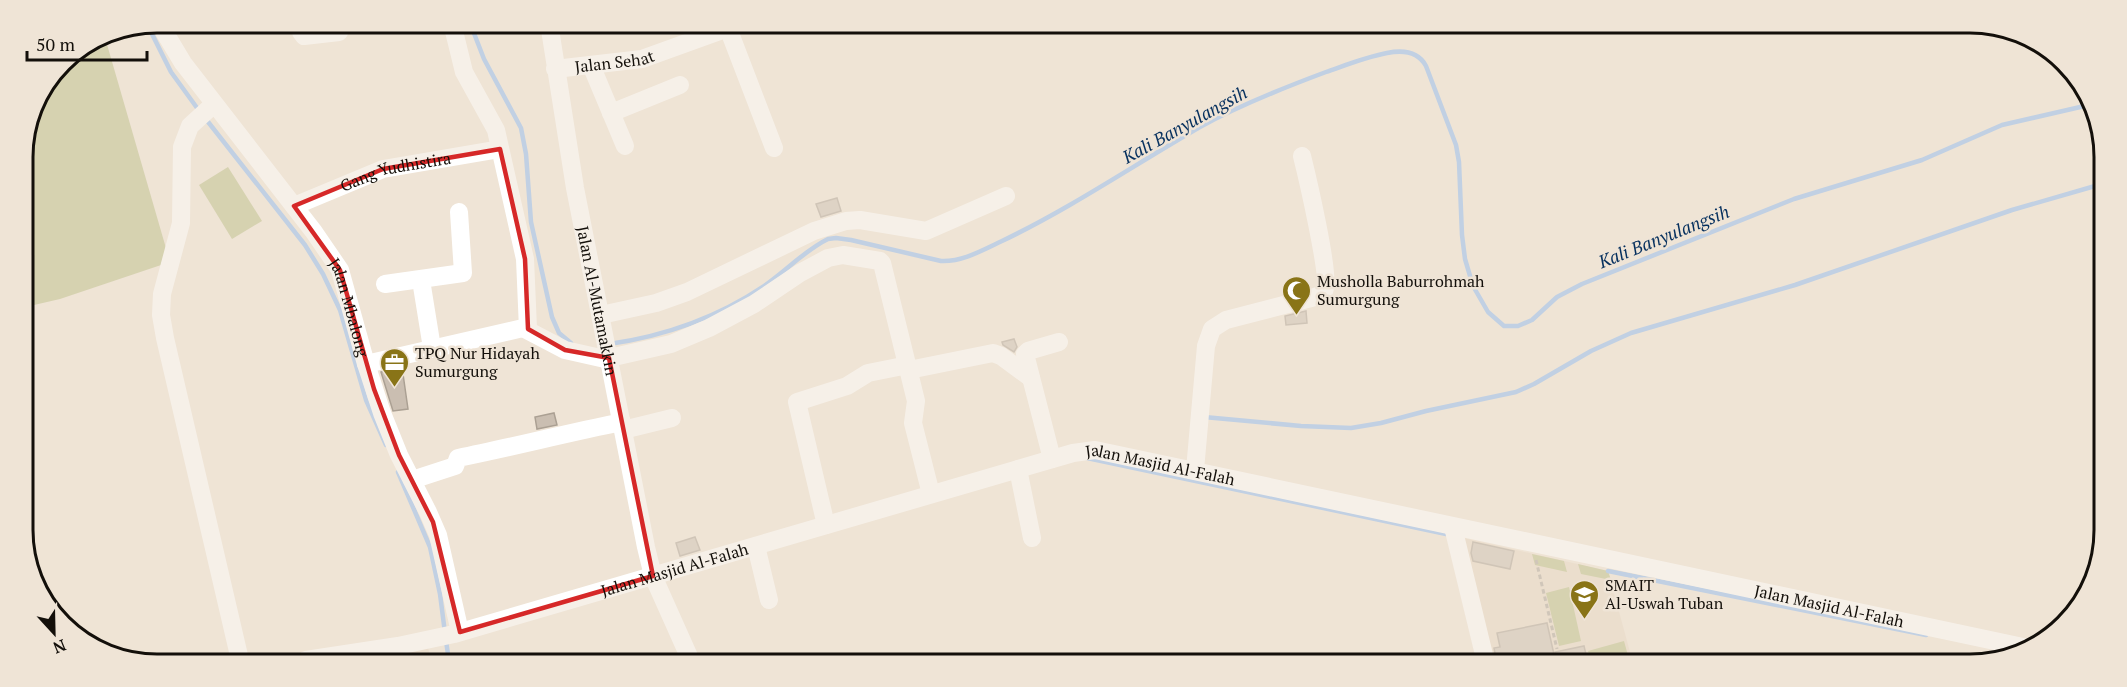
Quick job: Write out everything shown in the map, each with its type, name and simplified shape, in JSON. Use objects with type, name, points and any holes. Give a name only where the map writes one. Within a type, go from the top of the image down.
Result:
[{"type":"street","name":"Jalan Mbalong","points":[[165,33],[206,111],[294,206],[340,270],[366,364],[390,434],[438,535],[450,635]]},
{"type":"street","points":[[302,33],[304,36],[330,33]]},
{"type":"street","points":[[454,33],[464,72],[493,121],[500,149],[525,259],[528,329]]},
{"type":"street","name":"Jalan Al-Mutamakkin","points":[[550,33],[575,188],[653,576],[688,654]]},
{"type":"street","name":"Jalan Sehat","points":[[555,69],[642,59],[693,33]]},
{"type":"street","points":[[735,33],[774,148]]},
{"type":"street","points":[[591,65],[625,146]]},
{"type":"street","points":[[611,113],[680,85]]},
{"type":"street","points":[[206,111],[186,132],[182,147],[181,223],[164,283],[161,315],[239,654]]},
{"type":"street","name":"Gang Yudhistira","points":[[294,206],[379,171],[500,149]]},
{"type":"street","points":[[1195,471],[1207,342],[1212,329],[1226,320],[1315,297],[1323,293],[1326,288],[1320,244],[1302,156]]},
{"type":"street","points":[[601,317],[656,303],[687,292],[804,236],[846,221],[861,220],[926,231],[1006,196]]},
{"type":"street","points":[[385,284],[464,272],[459,212]]},
{"type":"street","points":[[366,364],[516,329],[528,329],[564,350],[595,358],[609,357],[671,344],[710,328],[828,258],[843,255],[877,260],[882,263],[916,401],[914,423],[931,494]]},
{"type":"street","points":[[421,280],[432,348]]},
{"type":"street","points":[[1052,459],[1026,353],[1059,342]]},
{"type":"street","points":[[826,525],[797,402],[849,386],[868,373],[993,353],[1031,378]]},
{"type":"street","points":[[412,480],[455,466],[458,458],[530,444],[571,432],[672,418]]},
{"type":"street","name":"Jalan Masjid Al-Falah","points":[[341,654],[450,635],[1052,459],[1095,450],[2016,645]]},
{"type":"street","points":[[1018,469],[1032,538]]},
{"type":"street","points":[[1453,527],[1484,654]]},
{"type":"street","points":[[756,546],[769,600]]},
{"type":"path","points":[[1533,544],[1557,649]]},
{"type":"highlighted area","points":[[500,149],[525,259],[528,329],[565,350],[609,358],[653,576],[460,632],[433,522],[399,455],[374,389],[340,270],[294,206],[383,169]]},
{"type":"shaded area","points":[[1446,534],[1608,571],[1631,654],[1475,654]]},
{"type":"shaded area","points":[[428,648],[430,654],[393,654]]},
{"type":"green space","points":[[107,44],[170,262],[60,299],[34,305],[33,149],[37,125],[46,102],[64,75],[88,54]]},
{"type":"green space","points":[[228,167],[262,221],[232,239],[199,185]]},
{"type":"green space","points":[[1532,554],[1564,561],[1567,572],[1535,565]]},
{"type":"green space","points":[[1578,564],[1608,571],[1611,580],[1581,574]]},
{"type":"green space","points":[[1569,587],[1581,641],[1559,646],[1546,593]]},
{"type":"green space","points":[[1624,641],[1628,654],[1589,654],[1588,651]]},
{"type":"building","points":[[837,198],[841,211],[821,217],[816,204]]},
{"type":"building","name":"Musholla Baburrohmah Sumurgung","points":[[1306,311],[1307,323],[1286,325],[1285,316]]},
{"type":"building","points":[[1014,339],[1017,347],[1014,352],[1002,342]]},
{"type":"building","name":"TPQ Nur Hidayah Sumurgung","points":[[402,367],[408,409],[393,411],[381,372]]},
{"type":"building","points":[[554,413],[557,425],[537,429],[535,417]]},
{"type":"building","points":[[695,537],[700,550],[680,556],[676,543]]},
{"type":"building","points":[[1473,542],[1514,551],[1510,569],[1473,561],[1471,553]]},
{"type":"building","points":[[1547,623],[1554,654],[1495,654],[1494,648],[1500,647],[1497,633]]},
{"type":"building","points":[[1584,646],[1586,654],[1556,654],[1555,652]]},
{"type":"waterway","points":[[152,33],[171,72],[200,112]]},
{"type":"waterway","name":"Kali Banyulangsih","points":[[474,33],[484,59],[521,128],[526,154],[531,222],[552,317],[559,333],[571,343]]},
{"type":"waterway","name":"Kali Banyulangsih","points":[[609,344],[650,336],[690,324],[728,307],[764,286],[811,249],[828,239],[851,240],[941,261],[957,260],[972,255],[1053,215],[1200,127],[1231,111],[1326,72],[1393,52],[1404,52],[1419,57],[1426,66],[1456,145],[1459,162],[1462,235],[1465,259],[1473,286],[1488,312],[1504,326],[1518,326],[1532,320],[1557,297],[1582,284],[1794,199],[1922,160],[2002,125],[2083,106]]},
{"type":"waterway","points":[[205,118],[305,245],[323,274],[340,310],[366,400],[386,445]]},
{"type":"waterway","points":[[1204,417],[1351,428],[1516,392],[1591,351],[1631,333],[1795,285],[2012,210],[2094,186]]},
{"type":"waterway","points":[[1087,458],[1446,534]]},
{"type":"waterway","points":[[398,472],[430,547],[445,633]]},
{"type":"waterway","points":[[1608,571],[1926,635]]},
{"type":"waterway","points":[[446,641],[448,654]]},
{"type":"place","name":"Musholla Baburrohmah Sumurgung","points":[[1296,316]]},
{"type":"place","name":"TPQ Nur Hidayah Sumurgung","points":[[394,388]]},
{"type":"place","name":"SMAIT Al-Uswah Tuban","points":[[1584,620]]}]
